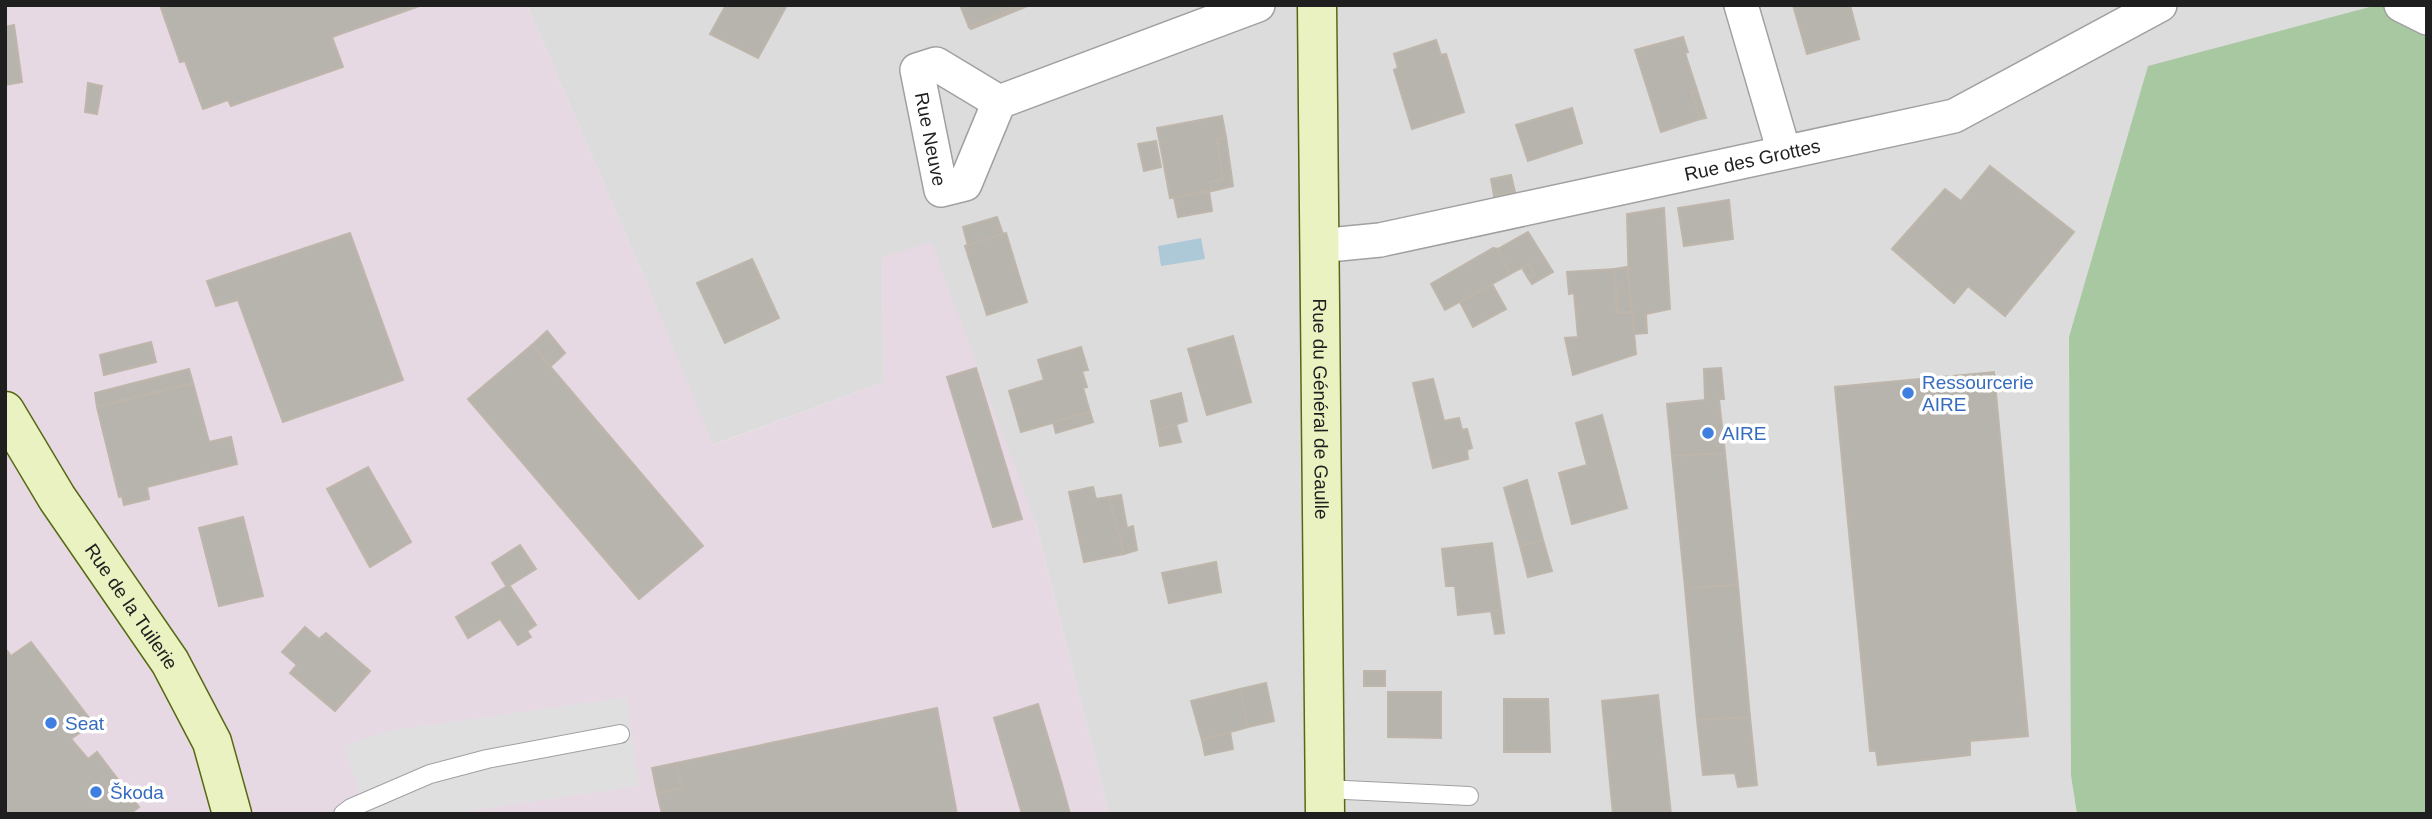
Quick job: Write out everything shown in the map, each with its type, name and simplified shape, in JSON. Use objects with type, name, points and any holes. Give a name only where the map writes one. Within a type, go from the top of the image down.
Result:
[{"type":"main road","name":"Rue du Général de Gaulle","points":[[1317,6],[1325,801]]},
{"type":"main road","name":"Rue de la Tuilerie","points":[[5,411],[57,498],[182,682],[212,742],[232,814]]},
{"type":"street","points":[[999,102],[1258,5]]},
{"type":"street","points":[[1305,5],[1317,6]]},
{"type":"street","points":[[1741,5],[1784,152]]},
{"type":"street","name":"Rue des Grottes","points":[[1318,246],[1380,240],[1954,116],[2160,5]]},
{"type":"street","points":[[2401,5],[2427,18]]},
{"type":"lane","points":[[343,814],[351,808],[430,774],[487,759],[620,734]]},
{"type":"lane","points":[[1325,801],[1469,796]]},
{"type":"shaded area","points":[[5,5],[527,5],[713,445],[884,382],[882,258],[931,242],[1036,524],[1109,814],[5,814]]},
{"type":"shaded area","points":[[527,5],[2377,5],[2148,67],[2071,776],[2077,814],[1109,814],[1036,524],[882,258],[884,382],[712,445],[641,270]]},
{"type":"shaded area","points":[[627,697],[639,786],[447,814],[366,814],[344,746],[388,731]]},
{"type":"green space","points":[[2377,5],[2427,5],[2427,814],[2077,814],[2071,776],[2069,337],[2148,66]]},
{"type":"water","points":[[1201,238],[1205,259],[1161,266],[1158,246]]},
{"type":"building","points":[[160,5],[422,5],[332,37],[343,67],[231,106],[228,100],[203,109],[185,61],[180,62]]},
{"type":"building","points":[[726,5],[787,5],[758,58],[710,34]]},
{"type":"building","points":[[960,5],[1023,5],[969,27]]},
{"type":"building","points":[[1023,5],[1030,5],[971,29],[969,27]]},
{"type":"building","points":[[1793,5],[1850,5],[1859,39],[1807,54]]},
{"type":"building","points":[[14,25],[22,82],[5,85],[5,27]]},
{"type":"building","points":[[1683,37],[1688,52],[1685,53],[1697,90],[1692,92],[1700,119],[1661,132],[1635,50]]},
{"type":"building","points":[[1436,40],[1441,55],[1446,54],[1464,112],[1412,129],[1394,70],[1398,68],[1394,54]]},
{"type":"building","points":[[88,83],[102,86],[97,114],[85,112]]},
{"type":"building","points":[[1697,90],[1706,118],[1700,119],[1692,92]]},
{"type":"building","points":[[1572,108],[1582,143],[1528,161],[1516,125]]},
{"type":"building","points":[[1222,116],[1226,137],[1217,139],[1223,180],[1210,182],[1212,191],[1170,198],[1157,128]]},
{"type":"building","points":[[1226,137],[1233,186],[1212,191],[1210,182],[1223,180],[1217,139]]},
{"type":"building","points":[[1156,141],[1161,167],[1144,171],[1138,144]]},
{"type":"building","points":[[1990,166],[2074,232],[2005,316],[1968,286],[1954,303],[1892,249],[1945,189],[1961,201]]},
{"type":"building","points":[[1511,175],[1515,192],[1494,196],[1491,179]]},
{"type":"building","points":[[1209,191],[1212,211],[1178,217],[1174,198]]},
{"type":"building","points":[[1729,200],[1733,239],[1684,246],[1678,208]]},
{"type":"building","points":[[1664,208],[1670,309],[1646,314],[1647,333],[1634,334],[1629,290],[1627,214]]},
{"type":"building","points":[[997,217],[1003,234],[968,246],[963,227]]},
{"type":"building","points":[[1528,232],[1553,272],[1532,284],[1528,278],[1535,275],[1529,264],[1510,274],[1498,249]]},
{"type":"building","points":[[350,233],[403,380],[283,422],[238,300],[216,306],[207,281]]},
{"type":"building","points":[[1006,233],[1027,302],[987,315],[965,246]]},
{"type":"building","points":[[1493,248],[1498,249],[1510,274],[1445,310],[1431,284]]},
{"type":"building","points":[[752,259],[779,318],[725,343],[697,283]]},
{"type":"building","points":[[1529,264],[1535,275],[1528,278],[1522,268]]},
{"type":"building","points":[[1627,267],[1632,312],[1618,312],[1614,269]]},
{"type":"building","points":[[1614,269],[1617,312],[1632,312],[1636,354],[1573,375],[1565,338],[1578,337],[1574,293],[1569,294],[1567,272]]},
{"type":"building","points":[[1492,284],[1506,309],[1473,327],[1460,302]]},
{"type":"building","points":[[547,331],[565,353],[551,366],[532,345]]},
{"type":"building","points":[[1233,336],[1251,402],[1207,415],[1188,349]]},
{"type":"building","points":[[151,342],[156,362],[104,375],[100,355]]},
{"type":"building","points":[[532,345],[703,546],[639,599],[468,399]]},
{"type":"building","points":[[1081,347],[1088,370],[1082,371],[1087,387],[1083,388],[1090,412],[1021,432],[1009,391],[1044,380],[1038,360]]},
{"type":"building","points":[[976,368],[1022,519],[993,527],[947,377]]},
{"type":"building","points":[[1721,368],[1724,399],[1719,399],[1725,453],[1672,456],[1667,404],[1705,400],[1704,369]]},
{"type":"building","points":[[189,369],[193,383],[97,407],[95,393]]},
{"type":"building","points":[[1994,372],[2028,736],[1970,741],[1970,755],[1878,765],[1876,751],[1870,751],[1835,387]]},
{"type":"building","points":[[1433,379],[1444,421],[1459,418],[1462,430],[1467,429],[1472,448],[1467,450],[1468,459],[1433,468],[1413,383]]},
{"type":"building","points":[[193,383],[209,442],[231,437],[237,464],[147,487],[149,499],[124,505],[122,496],[119,497],[97,407]]},
{"type":"building","points":[[1181,393],[1187,421],[1157,430],[1151,401]]},
{"type":"building","points":[[1090,412],[1093,422],[1056,433],[1053,422]]},
{"type":"building","points":[[1602,415],[1627,508],[1572,524],[1559,473],[1587,465],[1576,423]]},
{"type":"building","points":[[1176,424],[1181,442],[1160,446],[1157,430]]},
{"type":"building","points":[[1725,453],[1738,585],[1685,588],[1672,456]]},
{"type":"building","points":[[368,467],[411,542],[370,567],[327,489]]},
{"type":"building","points":[[1527,480],[1543,540],[1520,546],[1504,488]]},
{"type":"building","points":[[1093,487],[1096,499],[1109,497],[1124,554],[1084,562],[1069,492]]},
{"type":"building","points":[[1121,495],[1127,528],[1133,526],[1137,550],[1124,554],[1109,497]]},
{"type":"building","points":[[243,517],[263,596],[219,606],[199,528]]},
{"type":"building","points":[[1543,540],[1552,571],[1528,577],[1520,546]]},
{"type":"building","points":[[1492,543],[1501,610],[1458,615],[1455,586],[1446,586],[1442,549]]},
{"type":"building","points":[[520,545],[536,569],[507,587],[492,563]]},
{"type":"building","points":[[1216,562],[1221,592],[1169,603],[1162,573]]},
{"type":"building","points":[[509,585],[536,625],[527,631],[531,637],[518,645],[500,619],[468,638],[456,617]]},
{"type":"building","points":[[1738,585],[1750,717],[1697,720],[1685,588]]},
{"type":"building","points":[[1501,610],[1504,633],[1495,634],[1491,611]]},
{"type":"building","points":[[305,627],[319,639],[326,633],[370,671],[335,711],[290,673],[297,665],[282,652]]},
{"type":"building","points":[[31,642],[93,723],[71,739],[88,759],[97,752],[139,807],[130,814],[5,814],[5,648],[11,656]]},
{"type":"building","points":[[1364,671],[1385,671],[1385,686],[1364,686]]},
{"type":"building","points":[[1266,683],[1274,721],[1248,727],[1240,689]]},
{"type":"building","points":[[1240,689],[1248,727],[1202,740],[1191,701]]},
{"type":"building","points":[[1388,692],[1441,692],[1441,738],[1388,737]]},
{"type":"building","points":[[1658,695],[1671,814],[1613,814],[1602,701]]},
{"type":"building","points":[[1504,699],[1548,699],[1550,752],[1504,752]]},
{"type":"building","points":[[1038,704],[1070,814],[1022,814],[994,718]]},
{"type":"building","points":[[937,708],[957,814],[662,814],[657,793],[682,788],[676,763]]},
{"type":"building","points":[[1750,717],[1757,785],[1738,787],[1735,773],[1703,775],[1697,720]]},
{"type":"building","points":[[1230,732],[1233,749],[1205,755],[1202,740]]},
{"type":"building","points":[[676,763],[682,788],[657,793],[652,768]]},
{"type":"place","name":"Ressourcerie AIRE","points":[[1908,393]]},
{"type":"place","name":"AIRE","points":[[1708,433]]},
{"type":"place","name":"Seat","points":[[51,723]]},
{"type":"place","name":"Škoda","points":[[96,792]]}]
